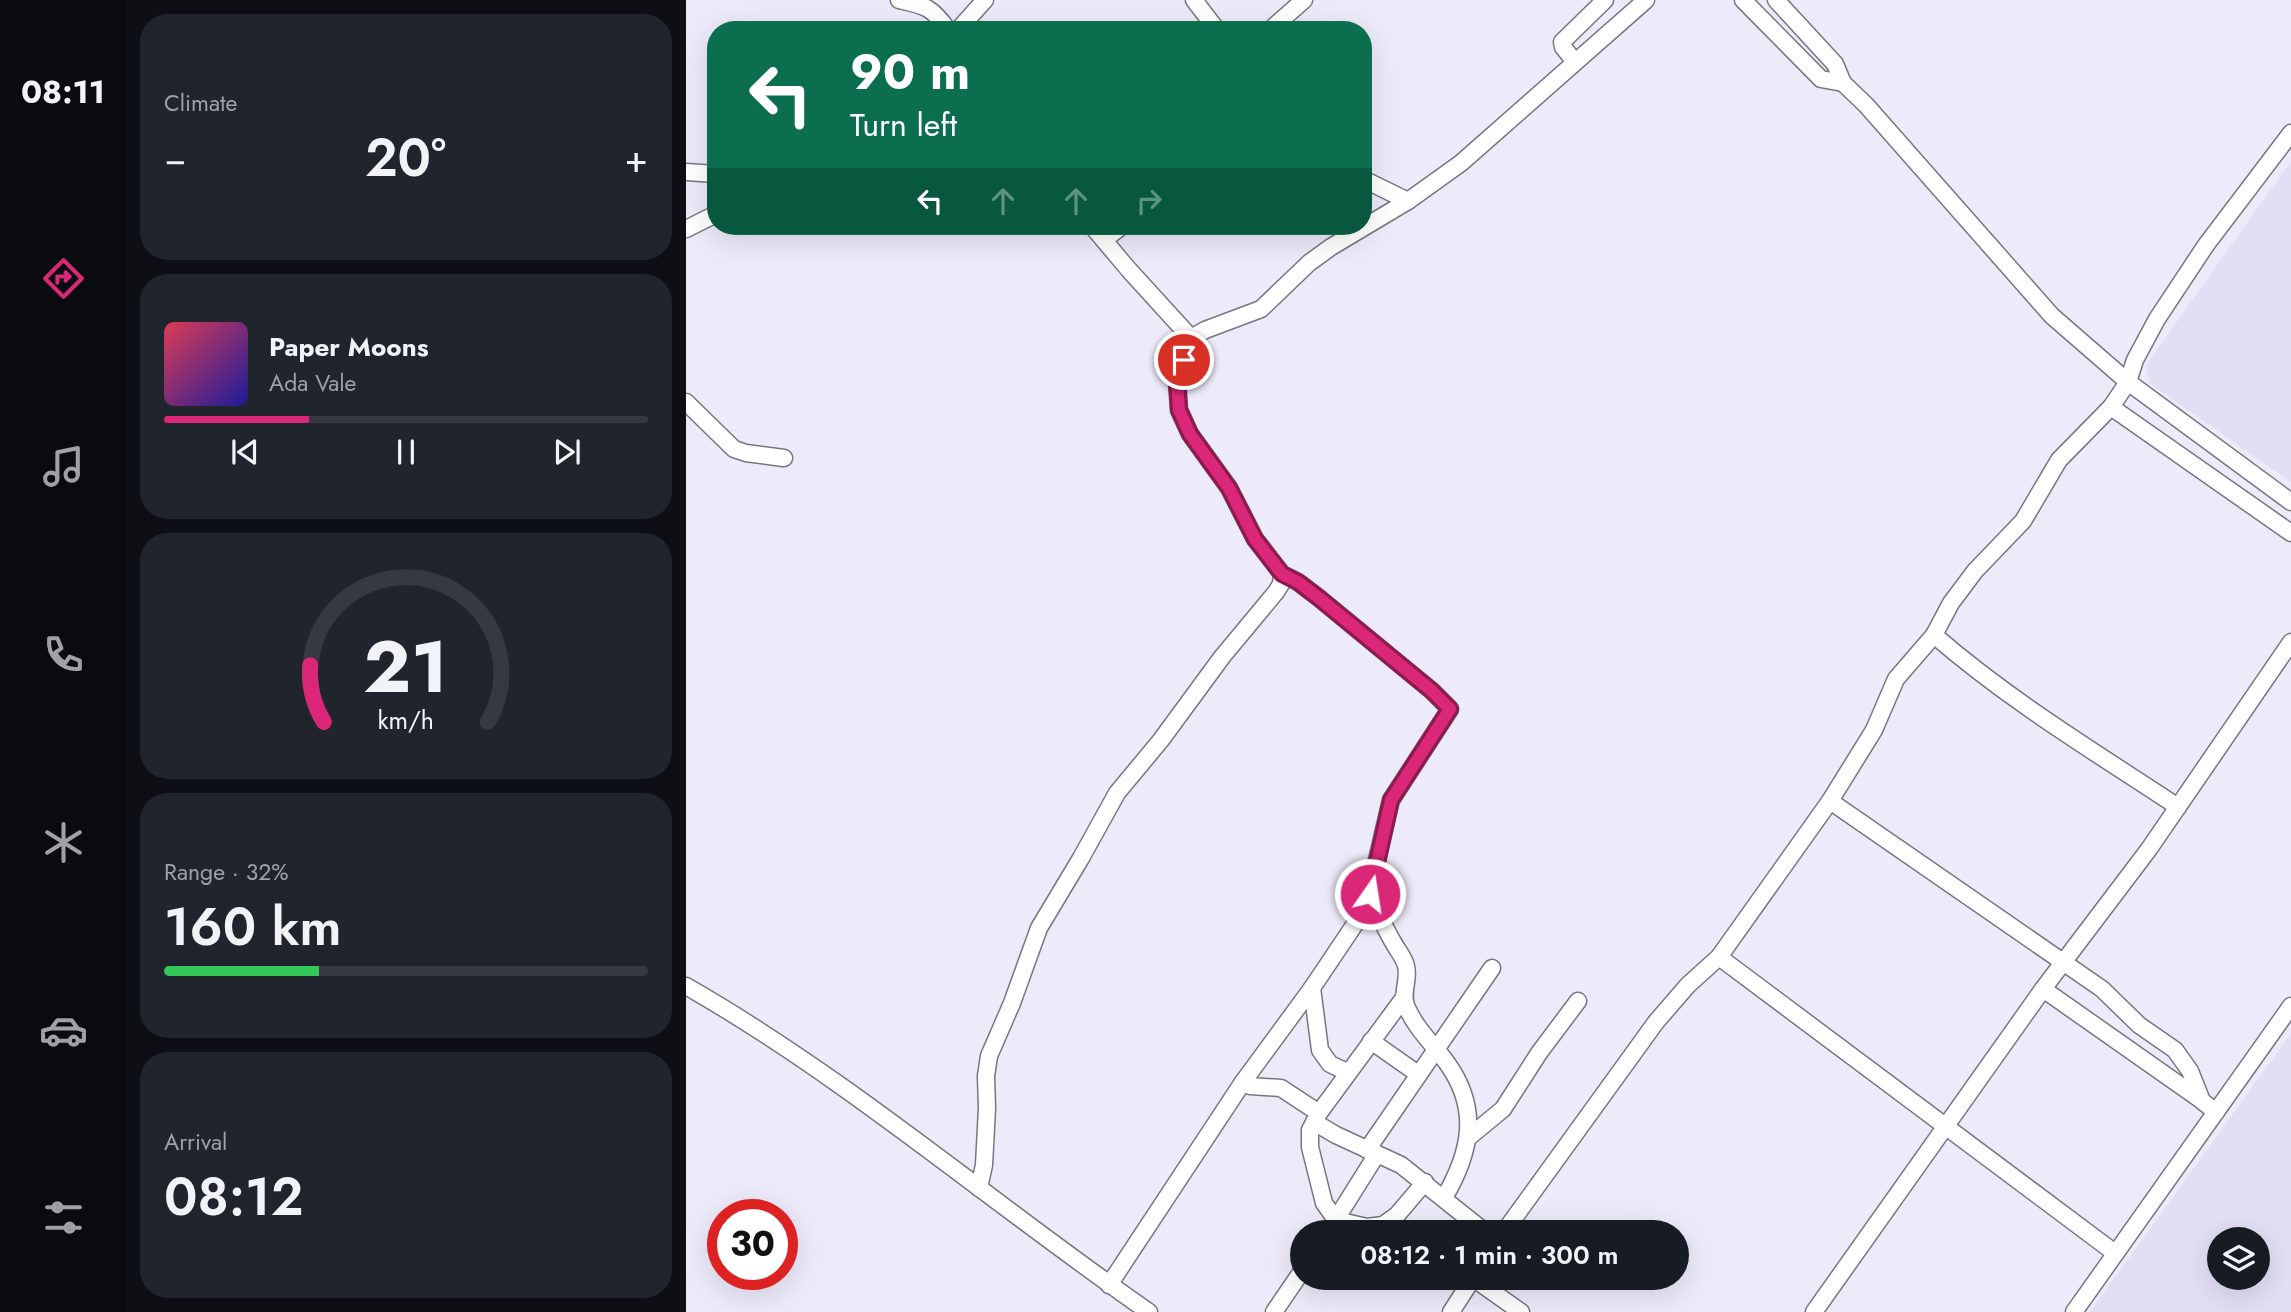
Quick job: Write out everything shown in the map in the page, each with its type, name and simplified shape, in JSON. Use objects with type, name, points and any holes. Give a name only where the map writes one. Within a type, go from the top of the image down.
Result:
[{"type":"street","points":[[899,0],[921,4],[940,21]]},
{"type":"street","points":[[966,21],[985,0]]},
{"type":"street","points":[[1194,0],[1210,21]]},
{"type":"street","points":[[1280,21],[1304,0]]},
{"type":"street","points":[[1575,62],[1562,42],[1605,0]]},
{"type":"street","points":[[1613,0],[1628,15]]},
{"type":"street","points":[[1372,223],[1408,201],[1461,163],[1646,0]]},
{"type":"street","points":[[1743,0],[1821,79],[1843,83]]},
{"type":"street","points":[[1776,0],[1835,64],[1843,83],[1866,105],[2052,316],[2128,382],[2291,502]]},
{"type":"street","points":[[1513,1220],[1656,1022],[1688,985],[1719,957],[1830,801],[1874,730],[1896,679],[1934,635],[1951,603],[1975,571],[2028,515],[2059,460],[2111,407],[2128,382],[2157,318],[2206,245],[2291,133]]},
{"type":"street","points":[[686,172],[707,173]]},
{"type":"street","points":[[1372,183],[1408,201]]},
{"type":"street","points":[[686,229],[707,218]]},
{"type":"street","points":[[1100,235],[1191,338]]},
{"type":"street","points":[[1104,240],[1110,235]]},
{"type":"street","points":[[1110,1285],[1243,1082],[1349,934],[1370,894],[1391,800],[1450,709],[1319,598],[1282,574],[1255,539],[1229,488],[1190,434],[1179,410],[1177,381],[1191,338],[1261,309],[1309,263],[1351,235]]},
{"type":"street","points":[[686,402],[734,449],[785,458]]},
{"type":"street","points":[[2111,407],[2291,533]]},
{"type":"street","points":[[979,1188],[984,1165],[989,1056],[1012,1003],[1039,928],[1082,858],[1116,793],[1161,740],[1276,592],[1282,574]]},
{"type":"street","points":[[1934,635],[1987,679],[2074,741],[2178,807]]},
{"type":"street","points":[[1814,1312],[2043,989],[2066,962],[2178,807],[2291,642]]},
{"type":"street","points":[[1830,801],[2102,989],[2139,1025],[2162,1039],[2183,1059],[2202,1101]]},
{"type":"street","points":[[1330,1220],[1317,1178],[1309,1136],[1316,1118],[1403,999],[1406,966],[1370,894]]},
{"type":"street","points":[[1719,957],[2115,1253]]},
{"type":"street","points":[[1335,1220],[1418,1074],[1492,968]]},
{"type":"street","points":[[686,986],[837,1084],[1149,1312]]},
{"type":"street","points":[[1312,988],[1320,1050],[1330,1064],[1348,1072]]},
{"type":"street","points":[[2043,989],[2216,1112]]},
{"type":"street","points":[[1403,999],[1422,1034],[1448,1064],[1466,1098],[1470,1121],[1469,1137],[1453,1183],[1444,1198]]},
{"type":"street","points":[[1469,1137],[1503,1109],[1539,1053],[1578,1001]]},
{"type":"street","points":[[2074,1312],[2291,1006]]},
{"type":"street","points":[[2136,1053],[2139,1025]]},
{"type":"street","points":[[1371,1041],[1418,1074]]},
{"type":"street","points":[[1243,1082],[1250,1086],[1281,1088],[1316,1118],[1372,1152],[1401,1165],[1471,1220]]},
{"type":"street","points":[[1390,1220],[1425,1182]]},
{"type":"street","points":[[1274,1312],[1290,1289]]},
{"type":"street","points":[[1451,1312],[1465,1290]]},
{"type":"street","points":[[1490,1290],[1521,1312]]},
{"type":"shaded area","points":[[2291,161],[2291,482],[2149,383],[2146,365]]},
{"type":"shaded area","points":[[2291,1033],[2291,1312],[2090,1312]]},
{"type":"route","points":[[1184,360],[1177,381],[1179,410],[1190,434],[1241,508],[1255,539],[1282,574],[1319,598],[1450,709],[1391,800],[1370,894]]}]
